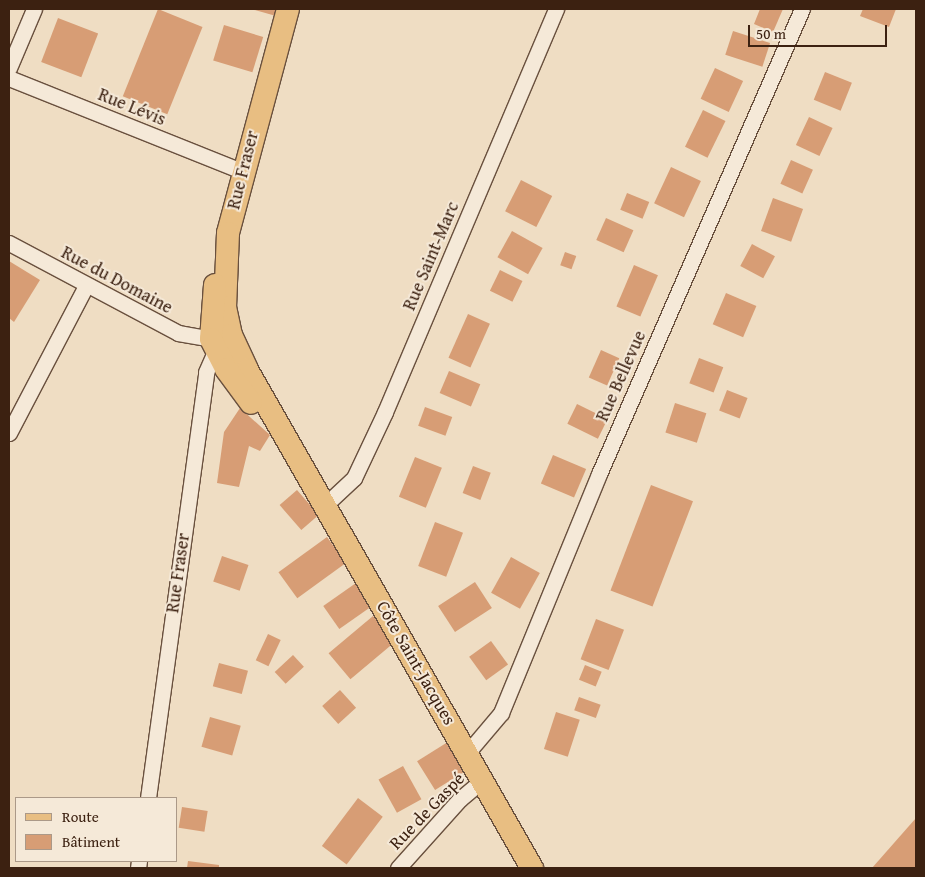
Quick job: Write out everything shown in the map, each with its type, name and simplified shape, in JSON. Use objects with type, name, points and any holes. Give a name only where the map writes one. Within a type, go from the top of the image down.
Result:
[{"type":"main road","name":"Rue Fraser","points":[[220,341],[225,307],[228,233],[241,171],[288,9]]},
{"type":"main road","name":"Côte Saint-Jacques","points":[[220,341],[298,460],[468,752],[532,868]]},
{"type":"street","points":[[9,68],[34,9]]},
{"type":"street","name":"Rue Saint-Marc","points":[[324,506],[354,478],[385,412],[556,9]]},
{"type":"street","name":"Rue Bellevue","points":[[468,752],[502,713],[599,474],[802,9]]},
{"type":"street","name":"Rue Lévis","points":[[9,78],[241,171]]},
{"type":"street","name":"Rue du Domaine","points":[[9,243],[86,286],[178,333],[220,341]]},
{"type":"street","points":[[9,433],[86,286]]},
{"type":"street","name":"Rue Fraser","points":[[148,797],[206,372],[220,341]]},
{"type":"street","name":"Rue de Gaspé","points":[[398,868],[460,799],[484,780]]},
{"type":"building","points":[[158,9],[203,27],[167,114],[123,96]]},
{"type":"building","points":[[251,9],[278,9],[276,16]]},
{"type":"building","points":[[760,9],[783,9],[773,32],[754,24]]},
{"type":"building","points":[[863,9],[896,9],[889,27],[860,16]]},
{"type":"building","points":[[58,18],[98,33],[81,77],[41,62]]},
{"type":"building","points":[[224,25],[263,37],[252,72],[213,60]]},
{"type":"building","points":[[733,31],[770,43],[762,67],[725,55]]},
{"type":"building","points":[[715,68],[743,81],[729,112],[701,99]]},
{"type":"building","points":[[825,72],[852,83],[841,111],[814,100]]},
{"type":"building","points":[[703,110],[725,121],[707,158],[685,147]]},
{"type":"building","points":[[809,117],[833,128],[819,156],[796,145]]},
{"type":"building","points":[[791,160],[813,170],[802,194],[780,184]]},
{"type":"building","points":[[671,167],[701,181],[684,217],[654,203]]},
{"type":"building","points":[[521,180],[552,196],[536,227],[505,211]]},
{"type":"building","points":[[627,193],[649,202],[643,219],[620,210]]},
{"type":"building","points":[[773,198],[803,209],[791,242],[761,231]]},
{"type":"building","points":[[606,218],[633,230],[624,252],[596,240]]},
{"type":"building","points":[[512,231],[543,248],[528,274],[497,257]]},
{"type":"building","points":[[752,244],[775,256],[763,278],[740,266]]},
{"type":"building","points":[[565,252],[576,256],[571,269],[560,265]]},
{"type":"building","points":[[9,261],[40,280],[14,322],[9,318]]},
{"type":"building","points":[[634,265],[658,275],[640,317],[616,306]]},
{"type":"building","points":[[500,270],[522,281],[512,302],[490,291]]},
{"type":"building","points":[[726,293],[756,306],[743,337],[713,324]]},
{"type":"building","points":[[468,314],[490,324],[470,368],[448,358]]},
{"type":"building","points":[[601,350],[619,358],[607,386],[589,377]]},
{"type":"building","points":[[699,358],[723,367],[714,393],[689,383]]},
{"type":"building","points":[[449,371],[480,384],[471,406],[440,393]]},
{"type":"building","points":[[727,390],[748,398],[740,418],[719,411]]},
{"type":"building","points":[[675,403],[706,413],[697,443],[665,432]]},
{"type":"building","points":[[577,404],[608,419],[598,439],[567,424]]},
{"type":"building","points":[[425,407],[452,417],[445,436],[418,426]]},
{"type":"building","points":[[240,408],[270,435],[260,451],[249,446],[239,487],[217,483],[224,432]]},
{"type":"building","points":[[553,455],[586,469],[574,498],[541,484]]},
{"type":"building","points":[[415,457],[442,468],[426,508],[399,497]]},
{"type":"building","points":[[473,466],[491,473],[480,500],[463,493]]},
{"type":"building","points":[[651,485],[693,501],[653,607],[611,590]]},
{"type":"building","points":[[297,490],[319,515],[301,530],[280,505]]},
{"type":"building","points":[[435,522],[463,533],[446,577],[418,566]]},
{"type":"building","points":[[327,537],[346,563],[297,598],[278,572]]},
{"type":"building","points":[[222,556],[248,565],[240,591],[213,582]]},
{"type":"building","points":[[511,557],[540,573],[520,609],[491,593]]},
{"type":"building","points":[[475,582],[492,608],[455,632],[438,606]]},
{"type":"building","points":[[356,583],[372,606],[339,629],[323,606]]},
{"type":"building","points":[[373,616],[395,642],[350,679],[329,653]]},
{"type":"building","points":[[596,619],[624,630],[609,670],[581,659]]},
{"type":"building","points":[[268,634],[281,640],[268,666],[256,660]]},
{"type":"building","points":[[491,641],[508,664],[486,680],[469,657]]},
{"type":"building","points":[[293,655],[304,667],[286,684],[275,672]]},
{"type":"building","points":[[219,663],[248,671],[242,694],[213,686]]},
{"type":"building","points":[[585,665],[602,672],[596,687],[579,680]]},
{"type":"building","points":[[340,690],[356,708],[338,724],[322,706]]},
{"type":"building","points":[[579,697],[601,705],[596,718],[574,710]]},
{"type":"building","points":[[556,712],[580,720],[568,757],[544,749]]},
{"type":"building","points":[[210,717],[241,726],[232,756],[201,747]]},
{"type":"building","points":[[451,740],[469,769],[435,790],[417,761]]},
{"type":"building","points":[[403,766],[421,799],[397,813],[379,780]]},
{"type":"building","points":[[358,798],[383,817],[347,865],[322,846]]},
{"type":"building","points":[[182,807],[208,811],[204,832],[179,828]]},
{"type":"building","points":[[916,818],[916,868],[872,868]]},
{"type":"building","points":[[188,861],[219,865],[219,868],[187,868]]}]
